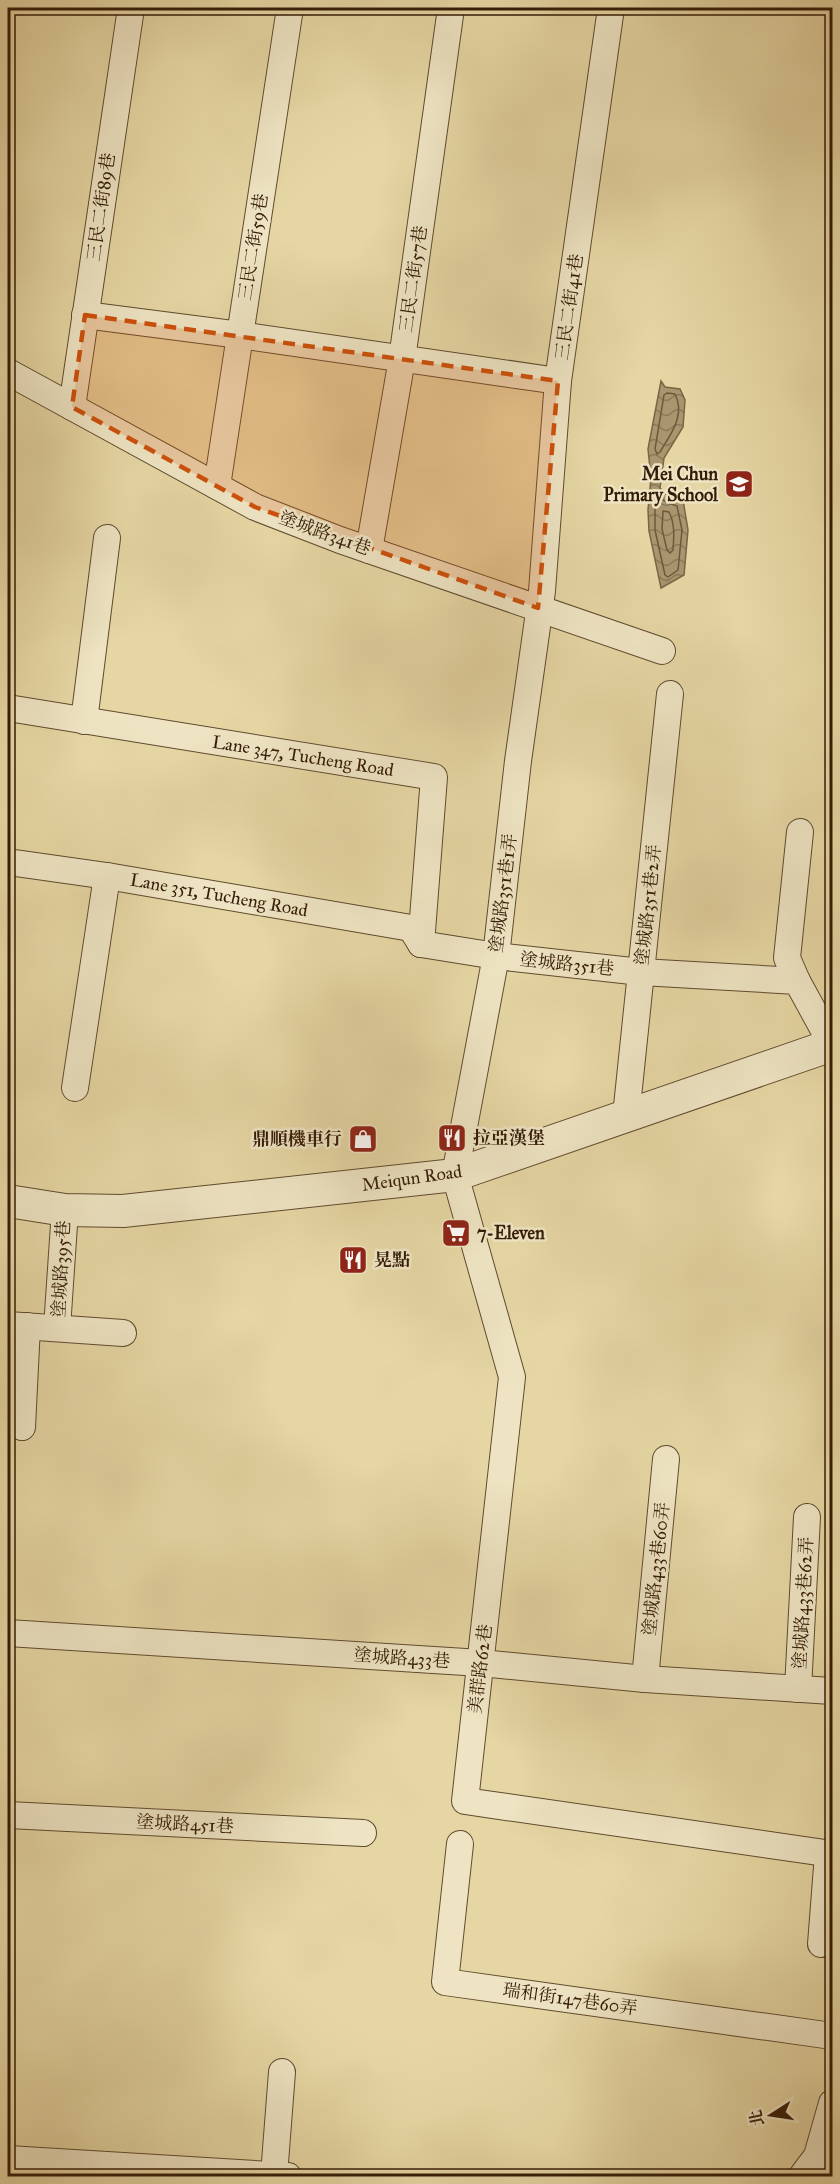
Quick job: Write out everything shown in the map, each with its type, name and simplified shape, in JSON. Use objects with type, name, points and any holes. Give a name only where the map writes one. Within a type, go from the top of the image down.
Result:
[{"type":"street","name":"三民二街89巷","points":[[72,407],[131,8]]},
{"type":"street","name":"三民二街59巷","points":[[217,486],[290,8]]},
{"type":"street","name":"三民二街57巷","points":[[369,550],[402,359],[451,8]]},
{"type":"street","name":"三民二街41巷","points":[[538,608],[542,591],[558,381],[611,8]]},
{"type":"street","points":[[85,315],[558,381]]},
{"type":"street","name":"塗城路341巷","points":[[8,372],[255,507],[369,550],[662,651]]},
{"type":"street","points":[[84,721],[107,538]]},
{"type":"street","name":"塗城路351巷1弄","points":[[455,1175],[496,956],[538,608]]},
{"type":"street","name":"塗城路351巷2弄","points":[[626,1116],[670,694]]},
{"type":"street","name":"Lane 347, Tucheng Road","points":[[8,708],[434,777],[421,944]]},
{"type":"street","points":[[800,832],[787,958],[832,1045]]},
{"type":"street","name":"Lane 351, Tucheng Road","points":[[8,862],[107,876],[411,928],[421,944]]},
{"type":"street","points":[[75,1088],[107,876]]},
{"type":"street","name":"塗城路351巷","points":[[421,944],[496,956],[641,972],[797,981]]},
{"type":"street","name":"Meiqun Road","points":[[8,1201],[65,1210],[123,1211],[455,1175],[832,1045]]},
{"type":"street","name":"美群路62巷","points":[[455,1175],[512,1377],[465,1801],[830,1854]]},
{"type":"street","name":"塗城路395巷","points":[[57,1328],[65,1210]]},
{"type":"street","name":"塗城路395巷","points":[[22,1427],[17,1325],[123,1333]]},
{"type":"street","name":"塗城路433巷60弄","points":[[645,1679],[666,1459]]},
{"type":"street","name":"塗城路433巷62弄","points":[[798,1689],[807,1517]]},
{"type":"street","name":"塗城路433巷","points":[[8,1633],[481,1663],[645,1679],[832,1691]]},
{"type":"street","name":"塗城路451巷","points":[[8,1815],[363,1833]]},
{"type":"street","name":"瑞和街147巷60弄","points":[[460,1844],[445,1982],[832,2036]]},
{"type":"street","points":[[821,1944],[830,1854]]},
{"type":"street","points":[[8,2159],[281,2176],[282,2072]]},
{"type":"street","points":[[802,2176],[817,2156],[832,2103]]},
{"type":"highlighted area","points":[[85,315],[558,381],[538,608],[255,507],[72,407]]},
{"type":"water","points":[[661,381],[665,387],[680,389],[685,400],[683,427],[664,458],[660,488],[670,498],[683,500],[688,530],[684,575],[661,588],[649,531],[651,478],[648,449]]},
{"type":"place","name":"Mei Chun Primary School","points":[[739,484]]},
{"type":"place","name":"拉亞漢堡","points":[[452,1138]]},
{"type":"place","name":"鼎順機車行","points":[[363,1139]]},
{"type":"place","name":"7-Eleven","points":[[456,1233]]},
{"type":"place","name":"晃點","points":[[353,1260]]}]
